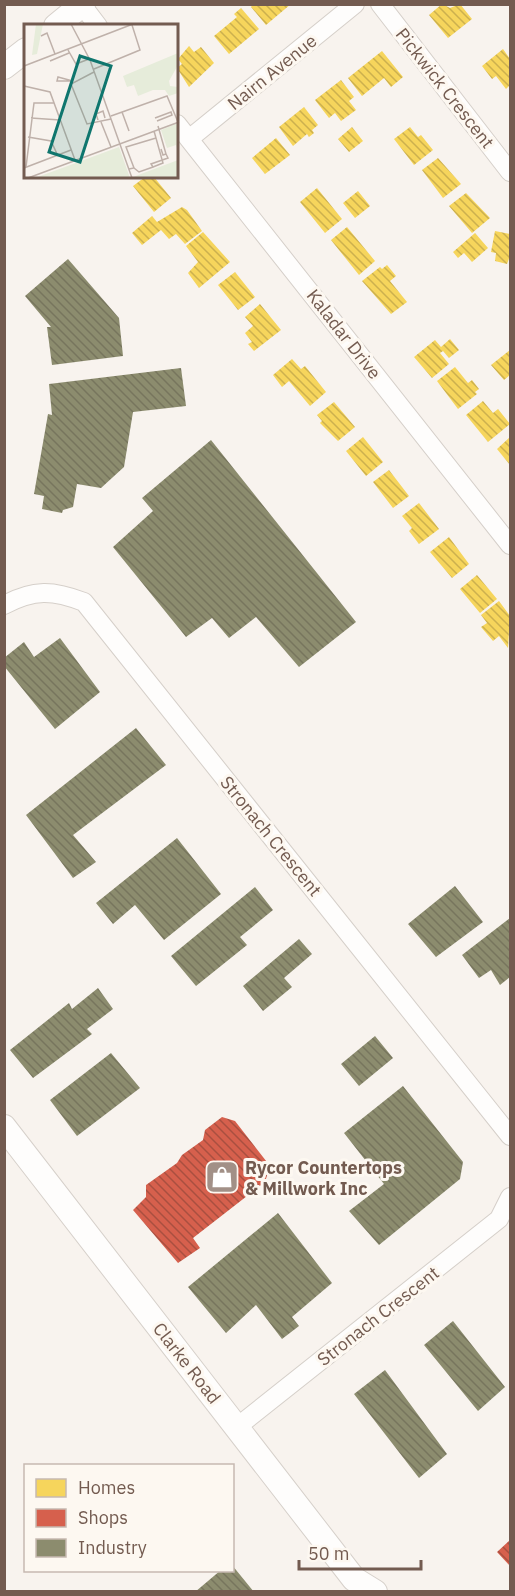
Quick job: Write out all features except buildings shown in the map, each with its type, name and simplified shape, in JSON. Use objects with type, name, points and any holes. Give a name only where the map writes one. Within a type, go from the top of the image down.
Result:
[{"type":"main road","points":[[58,24],[82,5]]},
{"type":"main road","points":[[4,67],[24,52]]},
{"type":"main road","name":"Clarke Road","points":[[4,1127],[354,1579],[375,1592]]},
{"type":"street","name":"Nairn Avenue","points":[[189,138],[355,4]]},
{"type":"street","name":"Pickwick Crescent","points":[[380,4],[510,172]]},
{"type":"street","points":[[82,5],[96,24]]},
{"type":"street","name":"Kaladar Drive","points":[[178,125],[510,543]]},
{"type":"street","name":"Stronach Crescent","points":[[4,605],[23,595],[58,592],[84,602],[510,1136]]},
{"type":"street","name":"Stronach Crescent","points":[[237,1427],[499,1219],[510,1197]]},
{"type":"place","name":"Rycor Countertops & Millwork Inc","points":[[222,1177]]}]
